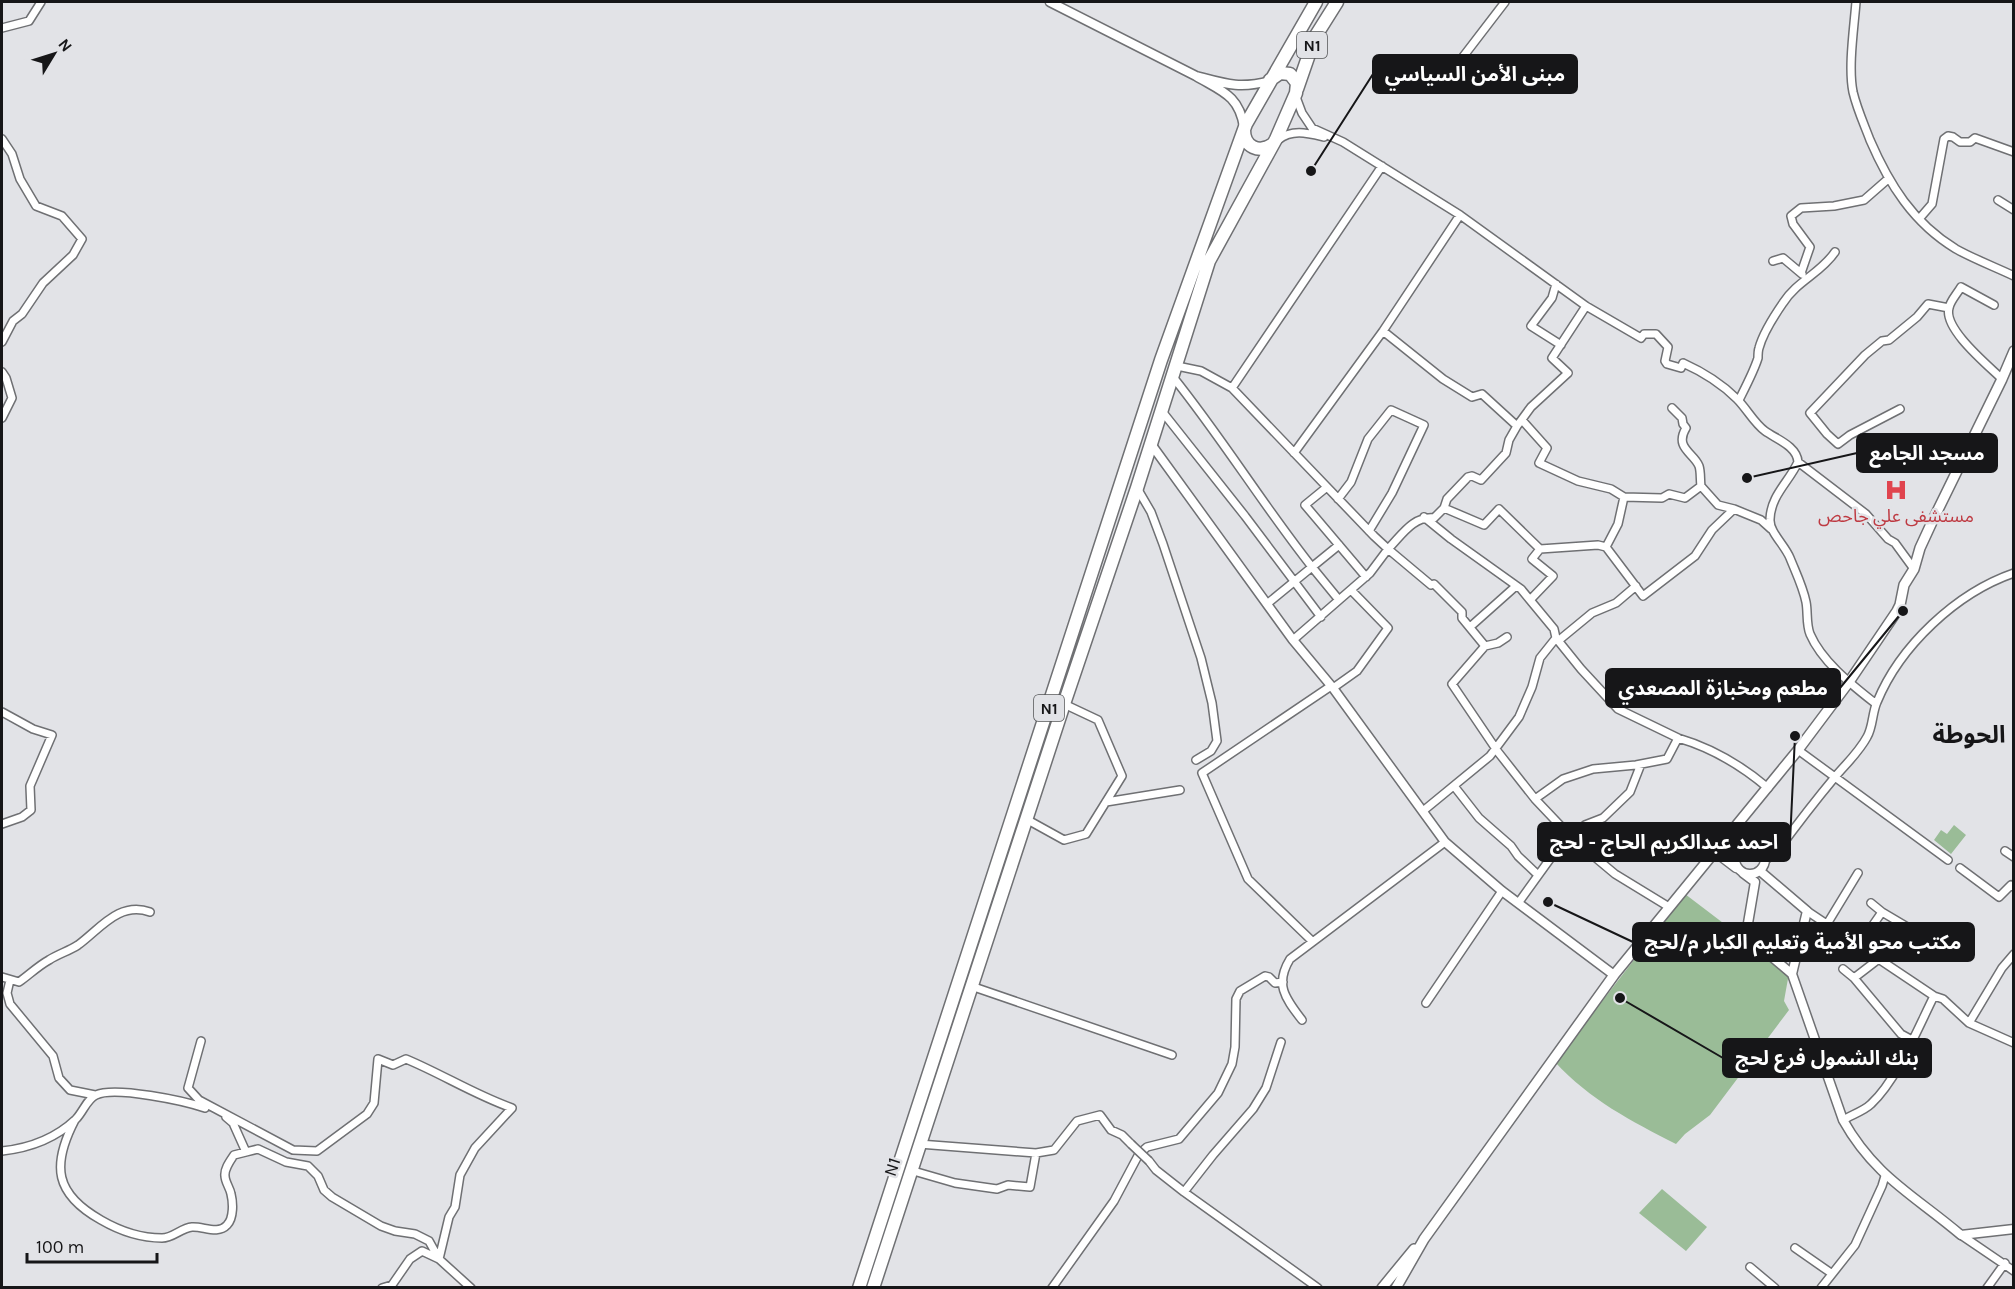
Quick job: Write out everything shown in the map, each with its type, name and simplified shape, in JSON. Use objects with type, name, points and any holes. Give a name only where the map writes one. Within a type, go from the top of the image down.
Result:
[{"type":"highway","name":"N1","points":[[859,1287],[1161,360],[1244,130],[1316,2]]},
{"type":"highway","name":"N1","points":[[873,1287],[1175,372],[1209,261],[1273,144],[1296,93],[1309,51],[1337,2]]},
{"type":"highway","points":[[1270,81],[1280,73],[1290,74],[1296,83],[1296,93]]},
{"type":"highway","points":[[1244,130],[1245,139],[1251,147],[1263,149],[1273,144]]},
{"type":"main road","points":[[1382,1287],[1424,1239],[1614,975],[1798,750],[1849,682],[1897,611],[1904,585],[1914,569],[1920,548],[2002,379],[2013,351]]},
{"type":"main road","points":[[1396,1287],[1424,1239]]},
{"type":"street","points":[[2,28],[29,21],[40,2]]},
{"type":"street","points":[[1050,2],[1196,76],[1231,97],[1239,109],[1244,130]]},
{"type":"street","points":[[1459,62],[1505,2]]},
{"type":"street","points":[[1856,2],[1852,43],[1853,90],[1859,113],[1888,179],[1906,206],[1956,249],[2013,276]]},
{"type":"street","points":[[1196,76],[1235,86],[1270,81]]},
{"type":"street","points":[[1296,93],[1302,113],[1312,128],[1343,142],[1460,215],[1586,306],[1641,338],[1644,334],[1656,334],[1668,347],[1665,361],[1667,364],[1681,368],[1683,363],[1706,373],[1738,400],[1763,430],[1794,450],[1798,462],[1773,501],[1771,529]]},
{"type":"street","points":[[1273,144],[1289,133],[1309,133],[1343,142]]},
{"type":"street","points":[[1919,219],[1932,204],[1944,139],[1948,136],[1953,136],[1960,142],[1970,142],[1975,138],[2013,153]]},
{"type":"street","points":[[2,139],[12,154],[21,179],[36,206],[62,216],[82,239],[73,255],[44,283],[22,314],[13,321],[2,342]]},
{"type":"street","points":[[1232,388],[1382,166]]},
{"type":"street","points":[[1804,276],[1810,247],[1793,224],[1791,216],[1801,208],[1834,206],[1864,200],[1888,179]]},
{"type":"street","points":[[1998,200],[2013,210]]},
{"type":"street","points":[[1294,453],[1383,332],[1460,215]]},
{"type":"street","points":[[1738,400],[1777,312],[1804,276],[1829,261],[1835,252]]},
{"type":"street","points":[[1773,261],[1783,258],[1804,276]]},
{"type":"street","points":[[1556,284],[1552,297],[1531,326],[1561,345]]},
{"type":"street","points":[[1994,305],[1961,287],[1949,308],[1949,317],[1960,338],[2002,379]]},
{"type":"street","points":[[1900,409],[1850,435],[1838,444],[1810,412],[1864,355],[1882,341],[1889,340],[1917,317],[1928,304],[1949,308]]},
{"type":"street","points":[[1293,640],[1366,577],[1412,524],[1424,517],[1434,518],[1444,508],[1447,499],[1468,477],[1472,476],[1481,480],[1506,453],[1509,440],[1519,423],[1532,407],[1568,373],[1552,358],[1586,306]]},
{"type":"street","points":[[1383,332],[1449,384],[1472,397],[1482,394],[1519,423],[1547,448],[1539,463],[1578,481],[1611,489],[1624,497],[1662,498],[1670,494],[1685,498],[1701,486]]},
{"type":"street","points":[[1339,600],[1278,524],[1195,406],[1175,372],[1201,371],[1232,388],[1369,531],[1431,585],[1434,584],[1462,612],[1462,618],[1485,646]]},
{"type":"street","points":[[2,372],[12,399],[2,417]]},
{"type":"street","points":[[1672,408],[1682,418],[1686,428],[1683,434],[1685,450],[1699,466],[1701,486],[1718,505],[1761,520],[1771,529],[1785,547],[1797,574],[1806,604],[1810,633],[1824,655],[1849,682],[1876,704]]},
{"type":"street","points":[[1161,409],[1191,445],[1320,617]]},
{"type":"street","points":[[1338,499],[1351,482],[1368,439],[1391,411],[1424,425],[1392,493],[1369,531]]},
{"type":"street","points":[[1151,444],[1293,640],[1332,687],[1445,842],[1502,891],[1614,975]]},
{"type":"street","points":[[1798,462],[1866,514],[1888,539],[1896,543],[1914,569]]},
{"type":"street","points":[[1327,487],[1305,505],[1366,577]]},
{"type":"street","points":[[1137,488],[1151,512],[1163,544],[1202,658],[1212,703],[1217,741],[1211,751],[1196,760]]},
{"type":"street","points":[[1606,547],[1618,524],[1624,497]]},
{"type":"street","points":[[1444,508],[1484,525],[1499,509],[1540,549],[1606,547]]},
{"type":"street","points":[[1606,547],[1643,596],[1695,556],[1712,530],[1734,509]]},
{"type":"street","points":[[1424,517],[1516,586],[1554,629],[1557,639],[1579,667],[1618,709],[1678,738],[1727,758],[1768,788]]},
{"type":"street","points":[[1267,604],[1339,545]]},
{"type":"street","points":[[1530,600],[1553,576],[1532,559],[1540,549]]},
{"type":"street","points":[[1756,845],[1744,845],[1736,853],[1735,865],[1741,872],[1749,875],[1760,871],[1765,860],[1776,853],[1868,736],[1876,704],[1898,664],[1931,625],[1977,589],[2013,573]]},
{"type":"street","points":[[1470,627],[1516,586]]},
{"type":"street","points":[[1423,811],[1491,756],[1519,717],[1533,687],[1540,658],[1557,639],[1592,613],[1616,603],[1636,586]]},
{"type":"street","points":[[1312,941],[1248,879],[1202,773],[1357,671],[1388,628],[1351,590]]},
{"type":"street","points":[[1508,637],[1498,643],[1485,646],[1452,684],[1496,749],[1535,800],[1571,837],[1615,874],[1669,907]]},
{"type":"street","points":[[1026,819],[1064,840],[1086,834],[1122,776],[1098,720],[1064,704]]},
{"type":"street","points":[[2,712],[33,729],[52,735],[30,786],[31,810],[22,817],[2,824]]},
{"type":"street","points":[[1535,800],[1563,779],[1593,769],[1667,759],[1678,738]]},
{"type":"street","points":[[1798,750],[1948,860]]},
{"type":"street","points":[[1519,902],[1538,875],[1571,837],[1585,825],[1603,818],[1630,792],[1641,764]]},
{"type":"street","points":[[1454,786],[1479,818],[1511,846],[1538,875]]},
{"type":"street","points":[[1106,802],[1180,790]]},
{"type":"street","points":[[1734,830],[1761,849],[1765,860]]},
{"type":"street","points":[[1302,1020],[1284,996],[1283,982],[1288,962],[1312,941],[1445,842]]},
{"type":"street","points":[[2005,851],[2013,857]]},
{"type":"street","points":[[1716,852],[1755,882],[1746,935],[1792,974],[1843,1120],[1861,1150],[1885,1176],[1961,1235],[2005,1263],[2013,1271]]},
{"type":"street","points":[[1960,868],[1999,897],[2011,885],[2013,887]]},
{"type":"street","points":[[1760,871],[1807,911],[1934,996],[1943,999],[1969,1023],[2013,1043]]},
{"type":"street","points":[[1827,924],[1858,873]]},
{"type":"street","points":[[1425,1003],[1502,891]]},
{"type":"street","points":[[1871,903],[1931,941]]},
{"type":"street","points":[[2,977],[19,982],[49,959],[78,945],[113,915],[130,910],[150,912]]},
{"type":"street","points":[[1792,974],[1807,911]]},
{"type":"street","points":[[1859,945],[1882,912]]},
{"type":"street","points":[[1854,978],[1877,956],[1898,921]]},
{"type":"street","points":[[1969,1023],[2013,954]]},
{"type":"street","points":[[1843,969],[1854,978],[1901,1034],[1912,1040]]},
{"type":"street","points":[[1052,1287],[1119,1194],[1139,1154],[1147,1148],[1179,1139],[1218,1093],[1232,1064],[1238,993],[1265,976],[1275,983],[1283,982]]},
{"type":"street","points":[[10,980],[7,993],[10,1004],[53,1056],[59,1078],[70,1090],[95,1095],[108,1092],[133,1094],[195,1104],[222,1113],[232,1123],[246,1152]]},
{"type":"street","points":[[971,986],[1172,1055]]},
{"type":"street","points":[[1843,1120],[1870,1105],[1892,1077],[1934,996]]},
{"type":"street","points":[[201,1041],[188,1088],[199,1100],[293,1150],[317,1151],[367,1114],[374,1103],[378,1059],[393,1065],[406,1059],[433,1070],[488,1100],[512,1108],[475,1148],[460,1175],[455,1207],[448,1217],[439,1259]]},
{"type":"street","points":[[1184,1192],[1253,1109],[1266,1088],[1281,1042]]},
{"type":"street","points":[[95,1095],[76,1118],[68,1135],[61,1158],[62,1177],[67,1194],[77,1205],[118,1230],[148,1238],[166,1238],[194,1227],[206,1230],[220,1229],[228,1225],[232,1214],[232,1194],[225,1176],[228,1165],[234,1155],[258,1149],[286,1162],[308,1167],[318,1176],[324,1190],[332,1197],[381,1226],[415,1234],[429,1241],[439,1259]]},
{"type":"street","points":[[919,1144],[1036,1153],[1054,1150],[1077,1121],[1100,1115],[1111,1130],[1122,1136],[1156,1170],[1317,1287]]},
{"type":"street","points":[[2,1151],[37,1145],[76,1118]]},
{"type":"street","points":[[910,1170],[955,1182],[997,1189],[1008,1185],[1030,1187],[1036,1153]]},
{"type":"street","points":[[1821,1287],[1855,1245],[1885,1176]]},
{"type":"street","points":[[1961,1235],[2013,1229]]},
{"type":"street","points":[[1795,1248],[1831,1273]]},
{"type":"street","points":[[382,1287],[392,1285],[410,1259],[422,1251],[439,1259],[471,1287]]},
{"type":"street","points":[[1987,1287],[2005,1263]]},
{"type":"street","points":[[1750,1267],[1775,1287]]},
{"type":"green space","points":[[1954,825],[1966,835],[1951,854],[1934,840],[1941,830],[1947,834]]},
{"type":"green space","points":[[1685,894],[1789,973],[1784,1001],[1789,1010],[1710,1115],[1676,1144],[1597,1099],[1555,1062]]},
{"type":"green space","points":[[1662,1189],[1707,1227],[1686,1251],[1639,1213]]},
{"type":"place","name":"مبنى الأمن السياسي","points":[[1311,171]]},
{"type":"place","name":"مسجد الجامع","points":[[1747,478]]},
{"type":"place","name":"مستشفى علي جاحص","points":[[1896,490]]},
{"type":"place","name":"مطعم ومخبازة المصعدي","points":[[1903,611]]},
{"type":"place","name":"احمد عبدالكريم الحاج - لحج","points":[[1795,736]]},
{"type":"place","name":"مكتب محو الأمية وتعليم الكبار م/لحج","points":[[1548,902]]},
{"type":"place","name":"بنك الشمول فرع لحج","points":[[1620,998]]},
{"type":"district","name":"الحوطة","points":[[1969,735]]}]
